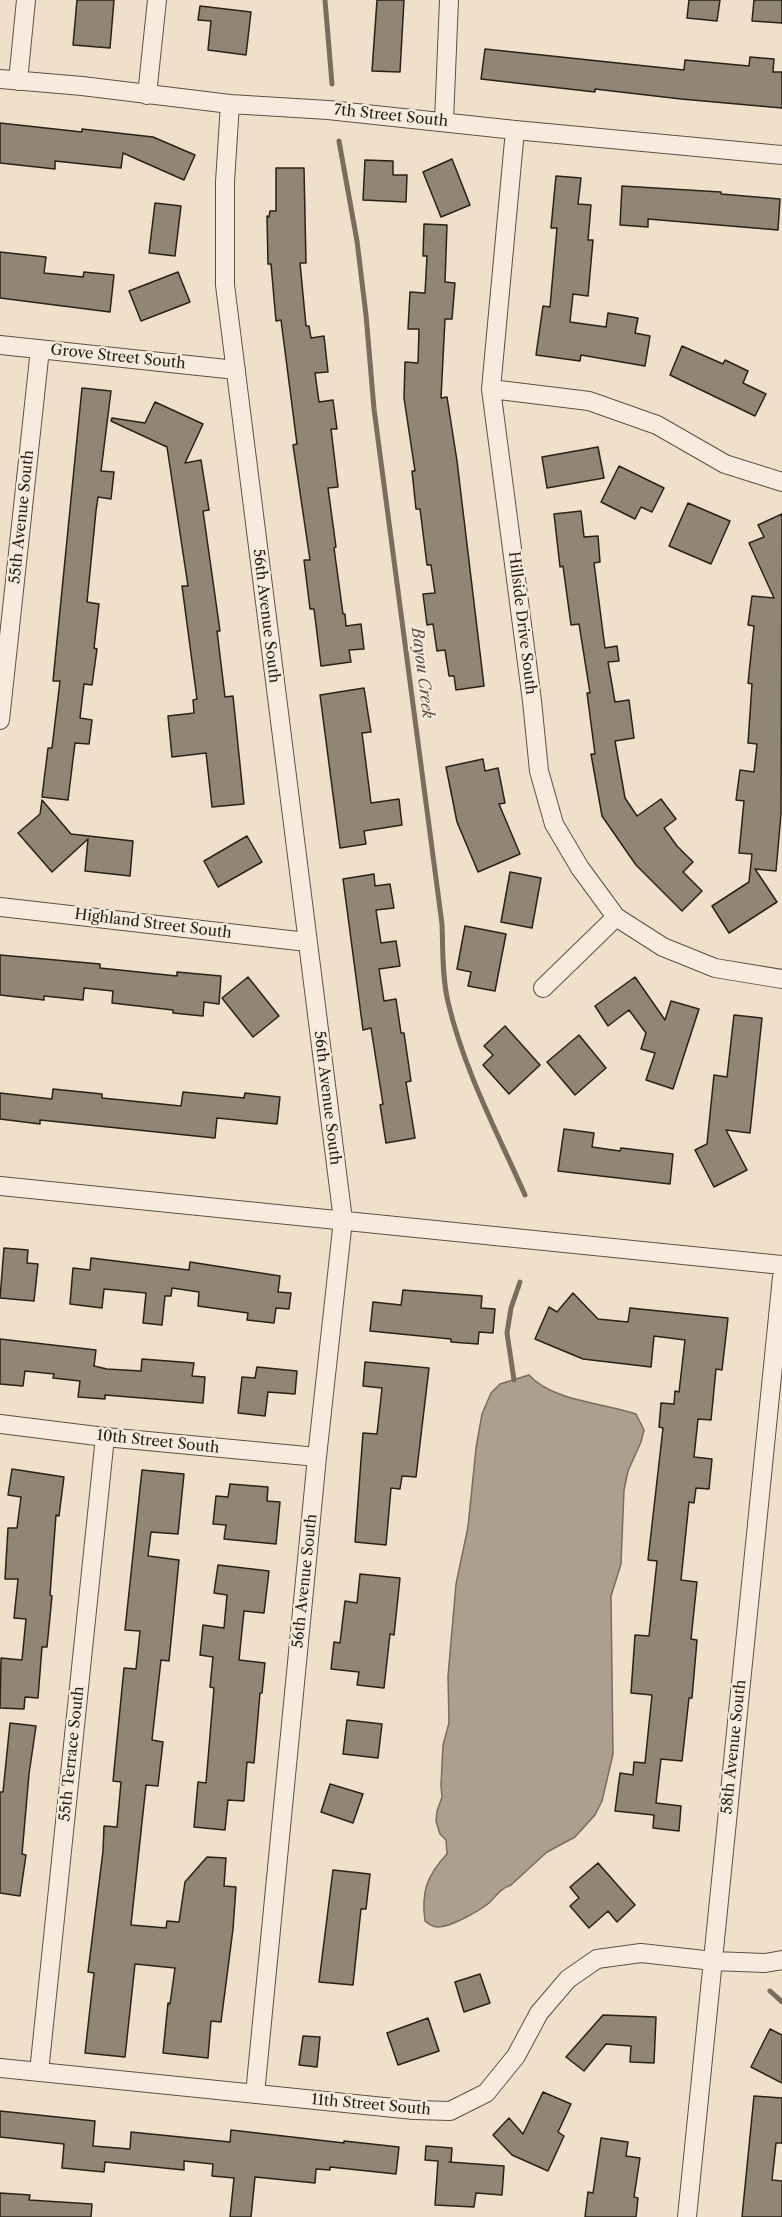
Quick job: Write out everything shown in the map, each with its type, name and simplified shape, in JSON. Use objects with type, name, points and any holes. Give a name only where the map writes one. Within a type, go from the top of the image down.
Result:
[{"type":"street","points":[[9,80],[26,0]]},
{"type":"street","points":[[147,95],[157,0]]},
{"type":"street","points":[[444,121],[449,0]]},
{"type":"street","name":"7th Street South","points":[[9,80],[82,86],[230,104],[328,110],[782,155]]},
{"type":"street","name":"56th Avenue South","points":[[230,104],[225,182],[225,285],[343,1221],[317,1457],[255,2094]]},
{"type":"street","name":"Hillside Drive South","points":[[515,130],[491,388],[539,771],[554,824],[580,868],[616,917],[663,947],[715,968],[782,979]]},
{"type":"street","name":"Grove Street South","points":[[0,345],[236,369]]},
{"type":"street","name":"55th Avenue South","points":[[0,720],[40,349]]},
{"type":"street","points":[[491,388],[590,401],[657,425],[725,465],[782,482]]},
{"type":"street","name":"Highland Street South","points":[[0,907],[307,942]]},
{"type":"street","points":[[543,988],[616,917]]},
{"type":"street","points":[[0,1186],[782,1265]]},
{"type":"street","name":"58th Avenue South","points":[[687,2217],[782,1277]]},
{"type":"street","name":"10th Street South","points":[[0,1424],[105,1437],[317,1457]]},
{"type":"street","name":"55th Terrace South","points":[[39,2072],[105,1437]]},
{"type":"street","name":"11th Street South","points":[[0,2068],[414,2110],[450,2111],[486,2092],[516,2056],[539,2013],[568,1979],[597,1959],[641,1953],[713,1961],[765,1963],[782,1960]]},
{"type":"shaded area","points":[[529,1375],[551,1391],[636,1414],[644,1430],[628,1471],[624,1490],[621,1564],[611,1596],[613,1754],[602,1801],[595,1815],[575,1837],[547,1852],[479,1910],[450,1924],[436,1927],[425,1921],[424,1901],[430,1877],[447,1854],[446,1840],[440,1834],[436,1821],[442,1797],[443,1745],[449,1723],[448,1676],[456,1584],[468,1527],[476,1448],[482,1414],[491,1393],[500,1384]]},
{"type":"building","points":[[77,0],[114,0],[110,48],[73,45]]},
{"type":"building","points":[[377,0],[404,0],[400,72],[372,71]]},
{"type":"building","points":[[689,0],[720,0],[717,21],[687,18]]},
{"type":"building","points":[[754,0],[782,0],[782,23],[752,21]]},
{"type":"building","points":[[200,6],[251,12],[246,55],[208,50],[211,21],[198,20]]},
{"type":"building","points":[[485,49],[684,70],[685,60],[749,66],[750,57],[774,59],[773,72],[782,72],[782,108],[595,89],[595,92],[481,79]]},
{"type":"building","points":[[0,123],[153,137],[195,155],[184,180],[123,153],[121,168],[55,161],[55,169],[0,163]]},
{"type":"building","points":[[452,159],[470,205],[441,217],[423,172]]},
{"type":"building","points":[[365,160],[393,161],[393,175],[407,175],[406,202],[363,200]]},
{"type":"building","points":[[276,168],[304,168],[306,263],[300,263],[306,326],[309,326],[311,338],[324,336],[328,372],[315,373],[319,402],[333,400],[337,429],[331,429],[338,487],[328,488],[336,547],[334,548],[346,626],[361,624],[364,649],[349,650],[351,662],[321,666],[314,609],[310,609],[304,560],[310,560],[293,445],[297,444],[281,320],[276,321],[271,264],[268,264],[267,216],[269,217],[270,211],[276,211]]},
{"type":"building","points":[[556,176],[581,178],[578,204],[591,205],[588,240],[593,240],[588,296],[573,294],[570,322],[606,327],[608,313],[638,318],[635,333],[650,336],[645,366],[581,355],[580,361],[536,355],[543,306],[550,307],[557,228],[551,228]]},
{"type":"building","points":[[622,186],[721,192],[721,194],[780,199],[778,230],[648,219],[648,227],[620,225]]},
{"type":"building","points":[[155,203],[181,206],[175,256],[149,253]]},
{"type":"building","points":[[424,224],[447,225],[445,282],[455,283],[452,319],[445,319],[441,398],[447,397],[457,461],[484,686],[456,690],[454,676],[449,676],[445,650],[437,651],[433,624],[427,625],[423,594],[435,593],[431,565],[427,565],[420,509],[416,509],[412,471],[415,471],[404,398],[405,362],[418,363],[419,329],[408,329],[410,292],[425,293],[427,256],[423,256]]},
{"type":"building","points":[[0,252],[46,257],[44,273],[83,277],[84,272],[114,275],[110,312],[0,298]]},
{"type":"building","points":[[178,272],[190,302],[141,321],[129,291]]},
{"type":"building","points":[[682,346],[723,364],[725,360],[748,371],[743,383],[766,394],[755,416],[670,375]]},
{"type":"building","points":[[82,388],[111,391],[101,471],[114,472],[111,499],[98,497],[87,602],[99,604],[94,648],[97,649],[92,685],[84,684],[80,718],[92,720],[89,744],[75,743],[68,800],[42,797],[48,748],[52,748],[60,681],[53,681]]},
{"type":"building","points":[[155,402],[203,424],[185,463],[201,460],[209,510],[203,511],[220,631],[217,631],[225,697],[233,696],[244,804],[212,807],[206,753],[172,757],[168,716],[194,713],[193,700],[197,699],[182,586],[188,586],[167,447],[111,421],[112,418],[145,423]]},
{"type":"building","points":[[598,447],[604,478],[547,488],[542,457]]},
{"type":"building","points":[[619,466],[664,488],[652,512],[641,507],[635,519],[601,502]]},
{"type":"building","points":[[688,503],[730,521],[711,564],[669,546]]},
{"type":"building","points":[[581,511],[584,537],[598,536],[600,562],[594,563],[605,648],[617,646],[619,661],[608,662],[615,702],[629,700],[634,738],[615,741],[625,798],[637,816],[661,799],[676,819],[664,828],[693,862],[683,872],[702,891],[682,911],[636,865],[602,816],[591,754],[595,754],[587,693],[590,693],[579,624],[571,625],[563,566],[560,567],[554,514]]},
{"type":"building","points":[[782,514],[781,814],[776,871],[755,869],[777,902],[729,933],[712,906],[749,882],[752,854],[739,853],[744,801],[736,800],[740,770],[754,772],[757,744],[748,743],[752,684],[748,683],[754,626],[748,625],[752,596],[774,598],[749,543],[764,537],[758,525]]},
{"type":"building","points":[[364,688],[371,732],[362,733],[371,803],[399,799],[402,825],[364,831],[366,844],[340,848],[320,695]]},
{"type":"building","points":[[483,759],[485,771],[498,768],[505,803],[499,804],[520,854],[478,872],[457,822],[446,767]]},
{"type":"building","points":[[42,800],[71,834],[133,841],[130,876],[85,871],[88,839],[52,872],[18,833],[40,814]]},
{"type":"building","points":[[247,836],[262,862],[218,887],[204,861]]},
{"type":"building","points":[[510,872],[541,878],[532,928],[501,922]]},
{"type":"building","points":[[374,874],[375,886],[390,884],[394,908],[376,910],[381,943],[396,941],[400,966],[379,969],[384,1001],[396,999],[401,1033],[404,1033],[411,1081],[406,1082],[415,1138],[386,1143],[380,1105],[383,1104],[371,1028],[363,1030],[343,879]]},
{"type":"building","points":[[465,926],[506,934],[495,991],[468,986],[471,972],[457,969]]},
{"type":"building","points":[[0,955],[100,964],[100,968],[177,976],[177,972],[221,976],[219,1004],[204,1002],[203,1016],[112,1003],[113,991],[84,988],[83,1000],[44,996],[44,1000],[0,995]]},
{"type":"building","points":[[248,977],[279,1016],[253,1037],[222,998]]},
{"type":"building","points":[[635,977],[665,1020],[671,1001],[699,1009],[673,1089],[646,1080],[655,1053],[641,1049],[646,1033],[629,1010],[608,1026],[595,1006]]},
{"type":"building","points":[[734,1015],[762,1018],[750,1133],[726,1130],[747,1170],[714,1187],[695,1150],[707,1144],[714,1075],[727,1077]]},
{"type":"building","points":[[505,1026],[540,1065],[509,1094],[483,1065],[493,1055],[484,1046]]},
{"type":"building","points":[[579,1035],[606,1068],[575,1095],[547,1062]]},
{"type":"building","points":[[53,1089],[102,1094],[102,1098],[181,1106],[183,1092],[244,1098],[245,1093],[280,1097],[277,1124],[217,1118],[215,1138],[40,1120],[40,1124],[0,1119],[0,1093],[52,1099]]},
{"type":"building","points":[[564,1129],[594,1133],[592,1147],[673,1154],[670,1184],[558,1171]]},
{"type":"building","points":[[4,1248],[28,1250],[27,1263],[38,1264],[34,1301],[0,1298]]},
{"type":"building","points":[[91,1258],[189,1270],[190,1262],[280,1276],[278,1292],[291,1293],[289,1309],[276,1308],[274,1323],[247,1320],[248,1313],[198,1306],[199,1292],[172,1288],[171,1296],[165,1296],[162,1325],[143,1323],[146,1293],[104,1289],[102,1308],[70,1304],[73,1268],[90,1270]]},
{"type":"building","points":[[403,1290],[482,1296],[481,1308],[495,1309],[493,1333],[479,1332],[478,1344],[370,1331],[373,1302],[401,1305]]},
{"type":"building","points":[[573,1293],[598,1319],[628,1322],[630,1308],[728,1318],[722,1370],[716,1369],[711,1420],[698,1419],[694,1457],[712,1459],[709,1489],[696,1488],[694,1503],[689,1502],[681,1580],[697,1582],[691,1639],[697,1640],[692,1698],[689,1698],[682,1761],[661,1759],[656,1803],[681,1806],[679,1831],[653,1828],[654,1815],[615,1811],[620,1773],[633,1775],[634,1762],[645,1763],[652,1695],[631,1693],[635,1635],[649,1636],[657,1561],[648,1560],[663,1428],[659,1427],[661,1403],[674,1404],[675,1391],[679,1392],[685,1340],[654,1336],[651,1367],[583,1359],[535,1339],[549,1307],[557,1312]]},
{"type":"building","points":[[0,1339],[96,1350],[94,1366],[107,1369],[141,1371],[142,1359],[194,1363],[192,1376],[205,1377],[203,1403],[105,1395],[105,1399],[78,1397],[80,1381],[53,1378],[54,1374],[25,1371],[23,1386],[0,1384]]},
{"type":"building","points":[[365,1362],[429,1368],[416,1477],[402,1476],[400,1489],[391,1488],[386,1545],[355,1542],[363,1433],[377,1434],[382,1388],[363,1386]]},
{"type":"building","points":[[257,1367],[297,1371],[295,1394],[268,1392],[265,1416],[238,1413],[242,1377],[255,1378]]},
{"type":"building","points":[[12,1469],[64,1477],[59,1516],[56,1515],[47,1647],[42,1647],[38,1698],[25,1697],[24,1709],[0,1708],[1,1658],[22,1660],[26,1619],[14,1618],[18,1579],[5,1579],[8,1528],[17,1528],[21,1497],[8,1495]]},
{"type":"building","points":[[142,1470],[184,1474],[178,1534],[151,1532],[148,1556],[179,1560],[169,1661],[161,1660],[152,1740],[163,1742],[158,1786],[146,1785],[131,1925],[166,1928],[167,1921],[179,1922],[185,1882],[207,1857],[226,1858],[224,1886],[236,1887],[233,1929],[221,2022],[211,2021],[208,2058],[163,2053],[168,2003],[170,2004],[175,1968],[135,1964],[125,2057],[85,2053],[94,1973],[88,1972],[104,1826],[117,1827],[121,1782],[113,1781],[124,1668],[136,1669],[140,1631],[125,1630]]},
{"type":"building","points":[[230,1484],[268,1487],[267,1501],[280,1502],[276,1544],[224,1539],[226,1525],[213,1524],[216,1496],[228,1497]]},
{"type":"building","points":[[218,1565],[269,1571],[264,1613],[244,1611],[239,1660],[265,1663],[254,1763],[247,1762],[244,1801],[228,1800],[225,1830],[194,1827],[198,1782],[206,1783],[214,1688],[210,1687],[213,1657],[200,1655],[203,1625],[224,1628],[227,1595],[214,1593]]},
{"type":"building","points":[[360,1574],[400,1578],[394,1635],[390,1634],[384,1688],[357,1685],[359,1672],[331,1669],[334,1642],[340,1643],[345,1601],[357,1603]]},
{"type":"building","points":[[347,1720],[382,1724],[378,1758],[343,1754]]},
{"type":"building","points":[[10,1723],[36,1726],[29,1774],[22,1854],[26,1855],[20,1896],[0,1893],[0,1792],[3,1792]]},
{"type":"building","points":[[330,1784],[363,1794],[353,1823],[321,1812]]},
{"type":"building","points":[[598,1863],[635,1905],[617,1922],[608,1911],[589,1928],[570,1906],[579,1898],[570,1887]]},
{"type":"building","points":[[333,1870],[370,1874],[366,1909],[361,1909],[353,1985],[319,1982]]},
{"type":"building","points":[[480,1974],[490,2003],[464,2012],[455,1982]]},
{"type":"building","points":[[603,2015],[656,2017],[654,2063],[630,2062],[631,2046],[606,2044],[584,2071],[566,2057]]},
{"type":"building","points":[[428,2018],[439,2051],[398,2065],[387,2033]]},
{"type":"building","points":[[770,2029],[782,2035],[782,2083],[751,2067]]},
{"type":"building","points":[[303,2036],[320,2037],[317,2067],[299,2065]]},
{"type":"building","points":[[543,2092],[571,2104],[558,2132],[564,2136],[548,2171],[512,2155],[493,2135],[509,2118],[523,2134]]},
{"type":"building","points":[[754,2096],[782,2098],[782,2143],[776,2143],[772,2180],[782,2181],[782,2217],[742,2217]]},
{"type":"building","points":[[0,2111],[95,2121],[93,2146],[130,2149],[131,2132],[230,2142],[231,2130],[399,2147],[396,2174],[330,2167],[330,2170],[316,2169],[315,2183],[255,2177],[251,2217],[230,2217],[234,2178],[212,2176],[213,2164],[184,2161],[184,2170],[105,2162],[104,2172],[62,2168],[64,2144],[0,2137]]},
{"type":"building","points":[[601,2138],[628,2142],[626,2156],[640,2158],[634,2197],[638,2198],[636,2217],[585,2217],[588,2192],[593,2193]]},
{"type":"building","points":[[426,2146],[452,2148],[451,2162],[449,2162],[504,2166],[502,2195],[476,2193],[474,2207],[435,2205],[438,2161],[425,2160]]},
{"type":"building","points":[[0,2193],[30,2195],[29,2200],[92,2204],[91,2217],[0,2217]]},
{"type":"waterway","name":"Bayou Creek","points":[[325,0],[332,84]]},
{"type":"waterway","name":"Bayou Creek","points":[[339,141],[357,241],[374,409],[442,924],[446,992],[472,1076],[525,1195]]},
{"type":"waterway","name":"Bayou Creek","points":[[514,1380],[507,1333],[511,1308],[520,1282]]},
{"type":"waterway","name":"Bayou Creek","points":[[770,1991],[782,2002]]}]
